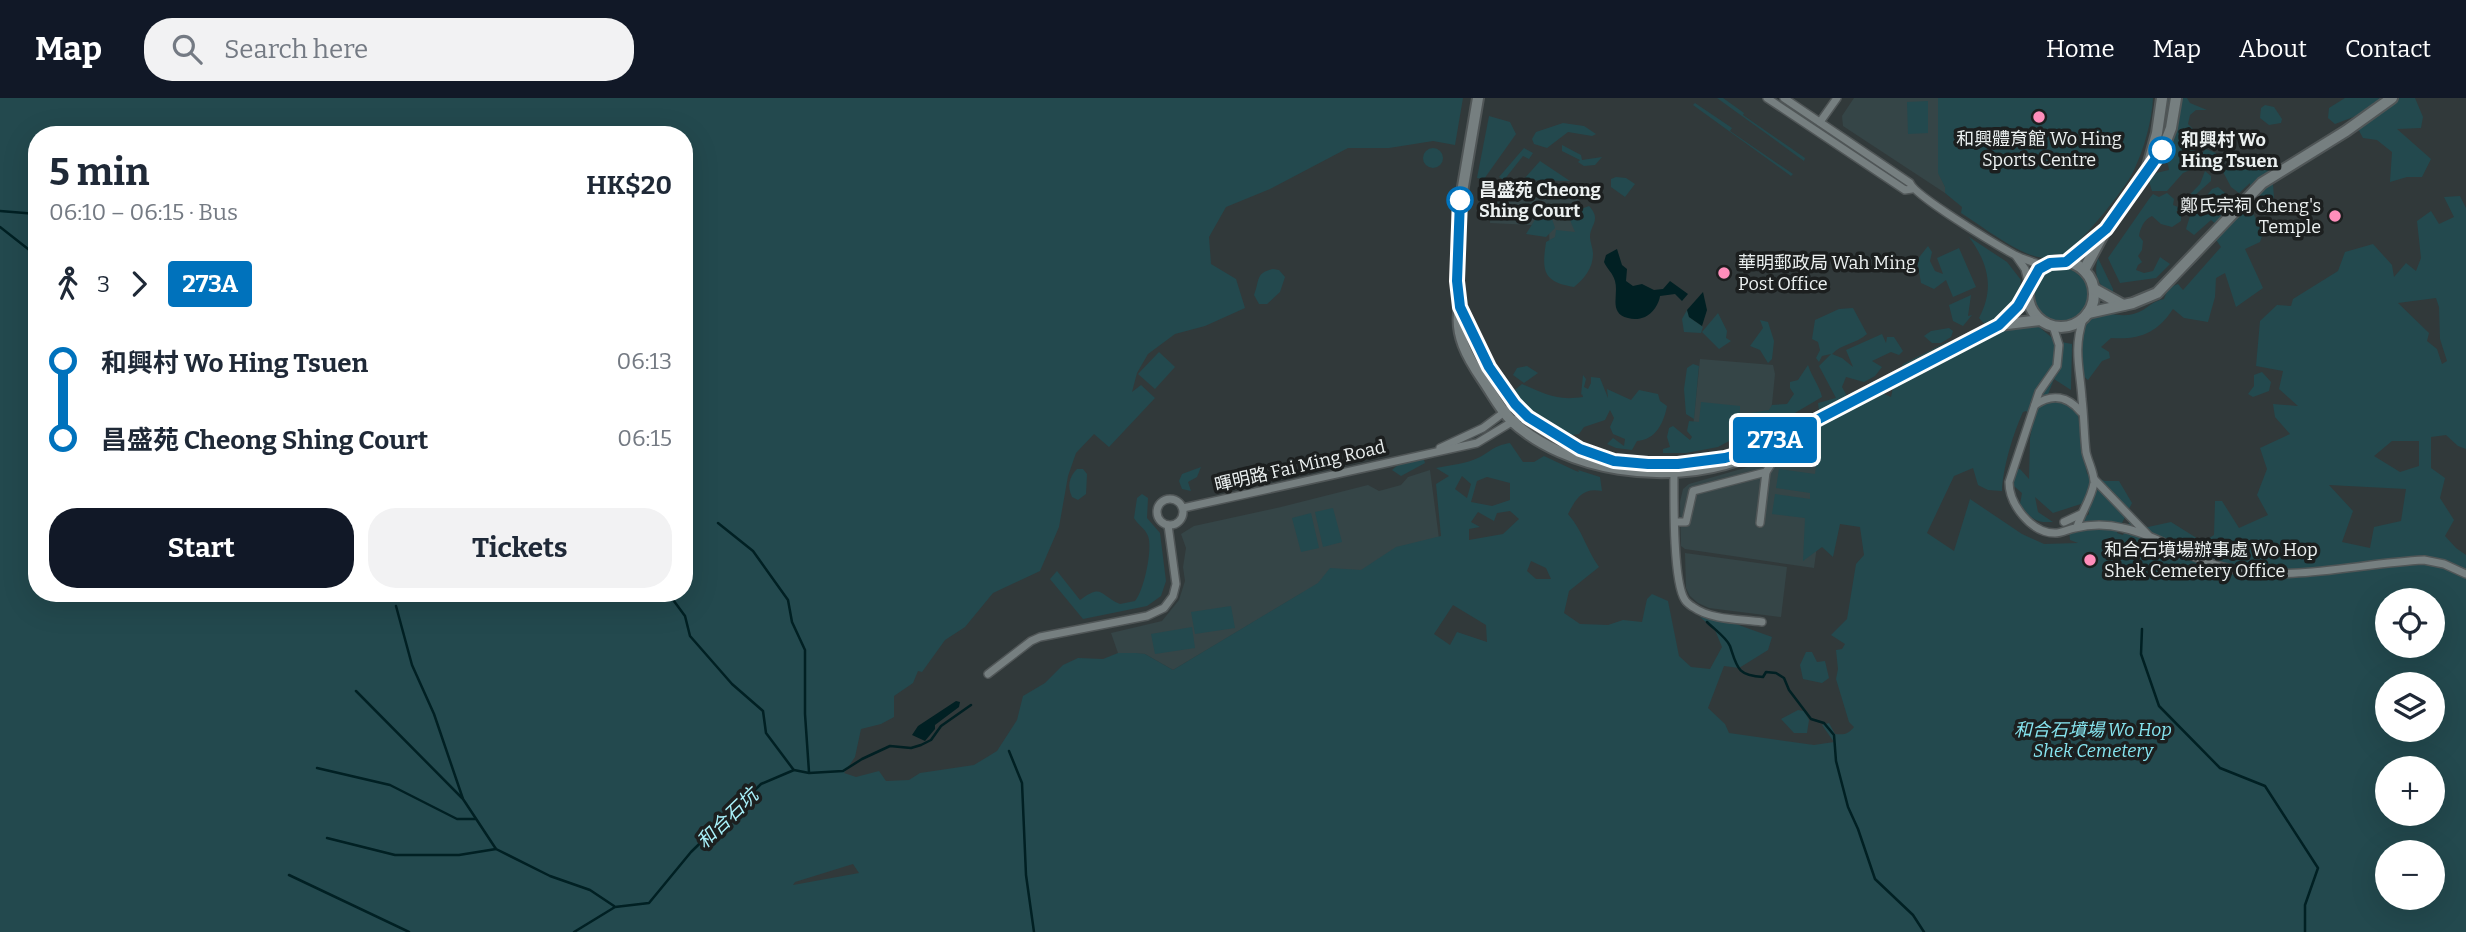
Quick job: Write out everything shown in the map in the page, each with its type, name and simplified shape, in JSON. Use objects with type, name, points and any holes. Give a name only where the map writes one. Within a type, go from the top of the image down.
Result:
[{"type":"street","points":[[1478,98],[1458,216],[1457,281],[1460,307],[1478,348],[1515,404],[1525,414],[1580,449],[1627,464],[1674,467]]},
{"type":"street","points":[[1767,98],[1905,190],[1912,189]]},
{"type":"street","points":[[1784,98],[1910,183],[1912,189],[2015,255],[2043,266]]},
{"type":"street","points":[[1820,122],[1837,98]]},
{"type":"street","points":[[2146,173],[2157,133],[2162,98]]},
{"type":"street","points":[[2084,270],[2106,229],[2163,149],[2171,128],[2176,98]]},
{"type":"street","points":[[2015,255],[2025,269],[2031,309],[2040,320],[2053,326],[2068,326],[2086,316],[2149,297],[2162,288],[2262,183],[2346,131],[2392,98]]},
{"type":"street","points":[[2066,262],[2106,229]]},
{"type":"street","points":[[1460,307],[1457,322],[1462,342],[1473,365],[1514,422],[1554,448],[1596,466],[1618,470],[1674,467],[1725,458],[1782,438],[1999,325],[2018,306],[2035,273],[2043,266],[2057,261],[2066,262],[2084,270],[2094,289],[2094,299],[2076,343],[2088,466],[2094,479],[2148,536]]},
{"type":"street","points":[[2094,289],[2123,305]]},
{"type":"street","points":[[1999,325],[2040,320]]},
{"type":"street","points":[[2053,326],[2059,345],[2059,357],[2052,376],[2039,392],[2009,482],[2010,495],[2025,517],[2040,528],[2057,533],[2102,524],[2148,536],[2204,561],[2246,572],[2294,574],[2424,560],[2444,564],[2466,574]]},
{"type":"street","points":[[2034,405],[2044,398],[2059,396],[2074,402],[2082,413]]},
{"type":"street","name":"暉明路 Fai Ming Road","points":[[1423,455],[1483,428],[1515,404]]},
{"type":"street","name":"暉明路 Fai Ming Road","points":[[1167,525],[1160,521],[1157,514],[1161,502],[1172,498],[1183,508],[1477,443],[1525,414]]},
{"type":"street","points":[[1760,523],[1766,472],[1775,458],[1802,456]]},
{"type":"street","points":[[1674,467],[1677,559],[1685,601],[1702,612],[1762,622]]},
{"type":"street","points":[[1675,522],[1686,522],[1693,491],[1766,472]]},
{"type":"street","points":[[2077,527],[2090,500],[2094,479]]},
{"type":"street","points":[[988,674],[1040,637],[1159,612],[1172,596],[1176,584],[1167,525],[1181,520],[1183,508]]},
{"type":"street","points":[[2064,522],[2081,514]]},
{"type":"shaded area","points":[[1854,98],[1938,98],[1939,173],[1946,189],[1945,193],[1843,126],[1842,116]]},
{"type":"shaded area","points":[[1495,186],[1579,189],[1577,277],[1550,274],[1549,226],[1490,223],[1491,194]]},
{"type":"shaded area","points":[[1617,249],[1622,265],[1627,269],[1626,281],[1633,286],[1642,284],[1654,290],[1663,289],[1670,281],[1688,294],[1682,301],[1675,294],[1660,296],[1655,308],[1643,318],[1622,316],[1616,308],[1614,278],[1604,262],[1606,255]]},
{"type":"shaded area","points":[[1703,292],[1707,310],[1702,326],[1689,317],[1687,310]]},
{"type":"shaded area","points":[[1700,359],[1773,365],[1775,374],[1771,414],[1737,431],[1693,427]]},
{"type":"shaded area","points":[[1811,437],[1822,450],[1819,531],[1814,568],[1685,549],[1681,546],[1680,502],[1683,489],[1689,484],[1755,465]]},
{"type":"shaded area","points":[[1430,470],[1440,546],[1302,593],[1173,670],[1145,654],[1118,653],[1111,633],[1162,621],[1179,600],[1185,581],[1183,567],[1186,548],[1181,534],[1194,526],[1368,485],[1379,491],[1401,485],[1408,477]]},
{"type":"shaded area","points":[[1685,553],[1787,567],[1781,617],[1709,608],[1698,603],[1686,588]]},
{"type":"shaded area","points":[[956,701],[960,702],[959,707],[935,725],[935,729],[925,741],[912,735],[918,726]]},
{"type":"green space","name":"和合石墳場 Wo Hop Shek Cemetery","points":[[0,98],[1463,98],[1455,145],[1433,141],[1389,148],[1348,148],[1270,189],[1226,207],[1209,237],[1211,264],[1236,279],[1245,308],[1205,326],[1175,334],[1148,354],[1137,373],[1132,392],[1141,385],[1155,398],[1109,447],[1094,434],[1076,453],[1068,476],[1059,527],[1040,571],[993,593],[965,627],[945,640],[922,672],[918,671],[913,683],[894,696],[894,717],[881,724],[861,729],[855,757],[844,773],[856,777],[879,771],[886,781],[909,780],[920,773],[974,765],[997,751],[1017,720],[1023,696],[1045,683],[1063,665],[1078,658],[1103,659],[1118,653],[1136,653],[1145,654],[1173,670],[1318,583],[1330,568],[1361,570],[1396,547],[1441,536],[1436,484],[1449,476],[1436,468],[1470,461],[1510,443],[1523,462],[1534,462],[1544,456],[1576,471],[1600,477],[1602,491],[1585,492],[1568,514],[1599,567],[1569,591],[1564,613],[1580,624],[1608,625],[1623,620],[1642,622],[1647,599],[1652,594],[1668,601],[1679,656],[1691,667],[1710,669],[1722,647],[1715,630],[1700,617],[1733,623],[1772,637],[1768,650],[1739,668],[1724,666],[1708,708],[1725,724],[1729,733],[1814,745],[1834,742],[1822,725],[1829,723],[1835,734],[1846,734],[1854,727],[1849,722],[1836,679],[1836,650],[1842,649],[1845,644],[1831,635],[1847,619],[1856,564],[1864,555],[1860,527],[1840,524],[1833,557],[1822,547],[1803,561],[1805,518],[1772,514],[1775,494],[1810,499],[1810,493],[1776,488],[1779,469],[1815,474],[1812,454],[1797,441],[1808,424],[1820,418],[1818,403],[1836,398],[1819,366],[1831,354],[1822,356],[1819,362],[1816,358],[1820,350],[1818,342],[1812,339],[1815,320],[1839,309],[1853,308],[1867,334],[1832,354],[1853,367],[1846,350],[1882,334],[1886,343],[1887,337],[1894,337],[1903,351],[1899,355],[1891,352],[1872,361],[1882,367],[1875,376],[1864,382],[1846,377],[1842,387],[1851,403],[1873,389],[1891,397],[1903,364],[1947,342],[1971,344],[1995,336],[1979,318],[1987,296],[1987,276],[1981,256],[1969,237],[2007,262],[2021,280],[2018,298],[1999,313],[2006,322],[2033,322],[2056,341],[2072,344],[2071,390],[2054,379],[2047,397],[2068,400],[2078,415],[2087,474],[2105,481],[2119,481],[2132,503],[2117,533],[2123,535],[2129,523],[2148,527],[2171,522],[2203,542],[2214,535],[2215,501],[2222,501],[2239,528],[2268,515],[2257,495],[2267,469],[2260,448],[2290,434],[2275,417],[2273,404],[2298,406],[2279,389],[2283,371],[2256,366],[2260,321],[2277,305],[2291,306],[2293,299],[2338,271],[2345,252],[2373,244],[2392,265],[2394,277],[2406,263],[2416,271],[2421,258],[2417,221],[2431,211],[2439,224],[2454,217],[2444,197],[2460,196],[2466,208],[2466,449],[2458,446],[2446,435],[2431,437],[2431,468],[2445,478],[2440,498],[2454,520],[2445,536],[2466,555],[2466,932],[0,932]],"holes":[[[2436,298],[2439,307],[2440,339],[2447,361],[2442,364],[2437,349],[2427,341],[2429,333],[2398,303]],[[2026,411],[2034,417],[2030,438],[2029,479],[2020,469],[2008,469],[2008,481],[2022,493],[2020,504],[2027,513],[2042,522],[2053,522],[2038,512],[2035,497],[2053,513],[2087,502],[2089,514],[2069,529],[2070,540],[2078,543],[2044,544],[2022,534],[1970,499],[1954,551],[1927,533],[1954,476],[1973,468],[1978,485],[1988,490],[2002,491],[2006,461],[2023,412]],[[2392,441],[2419,441],[2419,466],[2400,472],[2374,456]],[[1462,476],[1471,484],[1467,498],[1455,489]],[[1487,477],[1510,483],[1510,500],[1492,506],[1471,502],[1477,481]],[[2329,485],[2406,489],[2401,521],[2374,527],[2370,548],[2342,542],[2353,511]],[[1510,511],[1519,519],[1503,534],[1469,540],[1469,529],[1480,527],[1471,522],[1478,512],[1494,521],[1497,513]],[[1531,561],[1546,568],[1551,579],[1536,579],[1527,571]],[[1453,605],[1486,625],[1487,642],[1457,632],[1450,645],[1434,634]],[[853,864],[859,873],[793,885],[795,882]]]},
{"type":"green space","points":[[1717,98],[1723,98],[1744,113],[1743,115],[1805,158],[1804,161]]},
{"type":"green space","points":[[1938,98],[2153,98],[2151,116],[2138,162],[2122,190],[2073,247],[2061,256],[2049,258],[2036,257],[2002,240],[1961,213],[1962,207],[1945,193],[1938,173]]},
{"type":"green space","points":[[2157,98],[2187,98],[2190,103],[2207,110],[2196,110],[2190,115],[2188,124],[2193,129],[2187,134],[2182,146],[2202,153],[2206,149],[2216,153],[2215,164],[2195,164],[2167,191],[2152,191],[2149,181],[2156,173],[2169,170],[2168,164],[2162,159],[2170,147],[2181,107],[2177,114],[2166,112],[2156,106]]},
{"type":"green space","points":[[2345,98],[2415,98],[2423,117],[2421,128],[2397,129],[2431,159],[2422,177],[2407,177],[2390,182],[2392,152],[2377,140],[2363,138],[2357,127],[2356,116],[2335,124],[2328,118],[2329,108]]},
{"type":"green space","points":[[1928,101],[1928,133],[1908,134],[1907,102]]},
{"type":"green space","points":[[1695,103],[1732,128],[1730,131],[1793,174],[1791,176],[1693,105]]},
{"type":"green space","points":[[2265,105],[2274,107],[2282,119],[2281,123],[2269,125],[2260,118],[2261,108]]},
{"type":"green space","points":[[1489,116],[1510,122],[1516,134],[1484,179],[1477,178]]},
{"type":"green space","points":[[1563,123],[1584,126],[1596,134],[1592,136],[1568,132],[1547,148],[1534,144],[1532,139],[1536,132]]},
{"type":"green space","points":[[1562,145],[1581,155],[1582,160],[1602,157],[1595,165],[1584,166],[1578,162],[1580,160],[1562,151]]},
{"type":"green space","points":[[1433,148],[1440,151],[1443,158],[1440,165],[1433,168],[1426,165],[1423,158],[1426,151]]},
{"type":"green space","points":[[1524,148],[1533,153],[1529,159],[1523,156],[1504,180],[1499,177]]},
{"type":"green space","points":[[2231,154],[2236,155],[2247,168],[2267,161],[2273,168],[2269,171],[2272,171],[2274,198],[2266,202],[2250,189],[2250,183],[2239,193],[2231,187],[2221,168],[2228,163]]},
{"type":"green space","points":[[1540,161],[1570,181],[1523,180]]},
{"type":"green space","points":[[2205,171],[2211,176],[2211,181],[2176,212],[2181,215],[2181,221],[2172,227],[2161,224],[2152,216],[2140,230],[2139,236],[2143,241],[2138,256],[2142,262],[2136,270],[2144,273],[2153,271],[2160,257],[2170,264],[2156,278],[2120,283],[2108,258],[2149,199],[2153,194],[2159,197],[2167,193],[2174,199],[2173,205],[2178,207],[2200,184]]},
{"type":"green space","points":[[1626,178],[1635,184],[1625,197],[1611,187],[1611,179]]},
{"type":"green space","points":[[2218,187],[2231,198],[2218,211],[2223,219],[2234,207],[2246,208],[2254,215],[2263,233],[2260,242],[2245,249],[2263,288],[2236,307],[2225,273],[2216,278],[2215,297],[2208,322],[2184,318],[2173,309],[2161,324],[2147,333],[2131,338],[2111,338],[2101,347],[2109,352],[2110,358],[2102,361],[2088,380],[2075,374],[2073,342],[2080,335],[2085,316],[2098,309],[2115,315],[2132,314],[2164,299],[2175,285],[2178,284],[2183,290],[2221,247],[2217,241],[2201,240],[2217,225],[2211,220],[2194,235],[2186,229],[2190,216],[2200,204],[2209,205],[2205,198],[2212,189]]},
{"type":"green space","points":[[1589,206],[1595,215],[1590,233],[1593,259],[1584,277],[1574,287],[1563,285],[1546,273],[1546,242],[1555,237],[1556,230],[1575,232],[1570,220],[1581,209]]},
{"type":"green space","points":[[1536,218],[1552,219],[1555,228],[1546,237],[1526,234]]},
{"type":"green space","points":[[1928,246],[1932,252],[1930,261],[1935,271],[1943,274],[1937,258],[1959,248],[1976,287],[1953,297],[1946,280],[1934,289],[1921,283],[1917,260]]},
{"type":"green space","points":[[2098,258],[2113,289],[2113,295],[2098,280]]},
{"type":"green space","points":[[2061,268],[2080,276],[2088,295],[2080,314],[2061,322],[2042,314],[2034,295],[2042,276]]},
{"type":"green space","points":[[1273,269],[1279,270],[1285,277],[1280,292],[1267,304],[1259,304],[1254,295],[1259,278]]},
{"type":"green space","points":[[1971,295],[1968,316],[1972,315],[1963,326],[1953,321],[1949,305]]},
{"type":"green space","points":[[1687,310],[1689,317],[1703,327],[1701,333],[1684,332],[1682,319]]},
{"type":"green space","points":[[1718,313],[1727,331],[1726,338],[1731,341],[1719,349],[1702,332]]},
{"type":"green space","points":[[1760,320],[1768,322],[1774,341],[1772,359],[1768,363],[1760,350],[1750,346],[1763,328]]},
{"type":"green space","points":[[1949,328],[1953,331],[1951,337],[1941,343],[1932,343],[1924,336],[1931,331]]},
{"type":"green space","points":[[1159,352],[1175,367],[1155,389],[1138,374]]},
{"type":"green space","points":[[1693,364],[1699,366],[1694,419],[1686,414],[1684,389],[1687,368]]},
{"type":"green space","points":[[1808,365],[1822,397],[1788,417],[1766,421],[1718,447],[1686,453],[1663,453],[1663,449],[1670,447],[1667,437],[1669,428],[1673,426],[1690,440],[1692,437],[1687,431],[1689,421],[1699,422],[1701,402],[1740,406],[1740,418],[1744,414],[1769,410],[1772,405],[1787,404],[1794,394],[1790,382],[1798,380]]},
{"type":"green space","points":[[1527,366],[1538,373],[1524,383],[1513,375],[1517,368]]},
{"type":"green space","points":[[2262,372],[2271,382],[2269,391],[2253,397],[2248,394],[2254,386],[2254,375]]},
{"type":"green space","points":[[1583,375],[1586,379],[1584,387],[1588,389],[1591,377],[1600,378],[1608,398],[1607,389],[1631,400],[1639,390],[1658,394],[1660,401],[1667,406],[1658,429],[1644,440],[1637,441],[1632,450],[1616,448],[1607,444],[1613,438],[1624,446],[1625,439],[1613,434],[1610,427],[1614,418],[1610,410],[1605,420],[1584,427],[1579,434],[1567,436],[1529,420],[1510,394],[1522,384],[1558,397],[1583,397]]},
{"type":"green space","points":[[1412,460],[1424,460],[1425,463],[1401,476],[1392,470],[1398,465]]},
{"type":"green space","points":[[1201,467],[1197,477],[1188,482],[1191,491],[1182,489],[1179,481],[1182,474]]},
{"type":"green space","points":[[1077,469],[1083,469],[1087,474],[1086,494],[1078,500],[1072,497],[1069,485]]},
{"type":"green space","points":[[1142,494],[1148,498],[1147,518],[1160,533],[1166,581],[1161,596],[1147,606],[1083,619],[1050,579],[1057,571],[1080,600],[1097,591],[1120,604],[1135,601],[1144,579],[1149,550],[1147,533],[1134,518],[1137,498]]},
{"type":"green space","points":[[1333,508],[1342,542],[1323,547],[1315,512]]},
{"type":"green space","points":[[1311,513],[1319,548],[1301,552],[1292,518]]},
{"type":"green space","points":[[1231,606],[1235,628],[1195,634],[1191,612]]},
{"type":"green space","points":[[1192,627],[1195,648],[1155,654],[1151,634]]},
{"type":"green space","points":[[1806,652],[1812,652],[1817,662],[1825,661],[1829,678],[1822,683],[1803,679],[1800,665]]},
{"type":"green space","points":[[1798,710],[1804,711],[1809,720],[1807,733],[1794,733],[1781,719]]},
{"type":"waterway","points":[[0,211],[28,213]]},
{"type":"waterway","points":[[0,227],[28,249]]},
{"type":"waterway","points":[[718,523],[753,551],[788,600],[792,622],[805,650],[809,772]]},
{"type":"waterway","points":[[675,602],[685,616],[690,636],[732,684],[763,711],[766,733],[793,769]]},
{"type":"waterway","points":[[396,606],[412,665],[434,714],[463,799],[496,849],[550,876],[590,890],[614,906]]},
{"type":"waterway","points":[[1707,622],[1728,643],[1739,669],[1748,675],[1763,677],[1766,672],[1776,673],[1784,678],[1789,690],[1811,719],[1824,723],[1834,735],[1836,761],[1848,807],[1875,879],[1913,915],[1924,932]]},
{"type":"waterway","points":[[2142,629],[2141,654],[2159,706],[2220,768],[2265,786],[2318,868],[2305,905],[2305,932]]},
{"type":"waterway","points":[[356,691],[462,798]]},
{"type":"waterway","name":"和合石坑","points":[[574,932],[615,907],[649,903],[691,852],[761,784],[794,770],[809,773],[843,771],[890,746],[911,748],[921,745],[931,740],[941,726],[971,705]]},
{"type":"waterway","points":[[1009,751],[1022,783],[1026,875],[1034,932]]},
{"type":"waterway","points":[[317,768],[390,785],[457,819],[475,819]]},
{"type":"waterway","points":[[327,838],[395,855],[459,855],[496,849]]},
{"type":"waterway","points":[[289,875],[409,932]]},
{"type":"bus line","name":"273A","points":[[1460,200],[1457,281],[1460,307],[1478,348],[1515,404],[1528,417],[1551,432],[1597,456],[1627,464],[1678,464],[1725,458],[1782,438],[1999,325],[2018,306],[2039,269],[2057,261],[2066,262],[2106,229],[2162,150]]},
{"type":"place","name":"和興體育館 Wo Hing Sports Centre","points":[[2039,117]]},
{"type":"place","name":"和興村 Wo Hing Tsuen","points":[[2162,150]]},
{"type":"place","name":"昌盛苑 Cheong Shing Court","points":[[1460,200]]},
{"type":"place","name":"鄭氏宗祠 Cheng's Temple","points":[[2335,216]]},
{"type":"place","name":"華明郵政局 Wah Ming Post Office","points":[[1724,273]]},
{"type":"place","name":"和合石墳場辦事處 Wo Hop Shek Cemetery Office","points":[[2090,560]]}]
